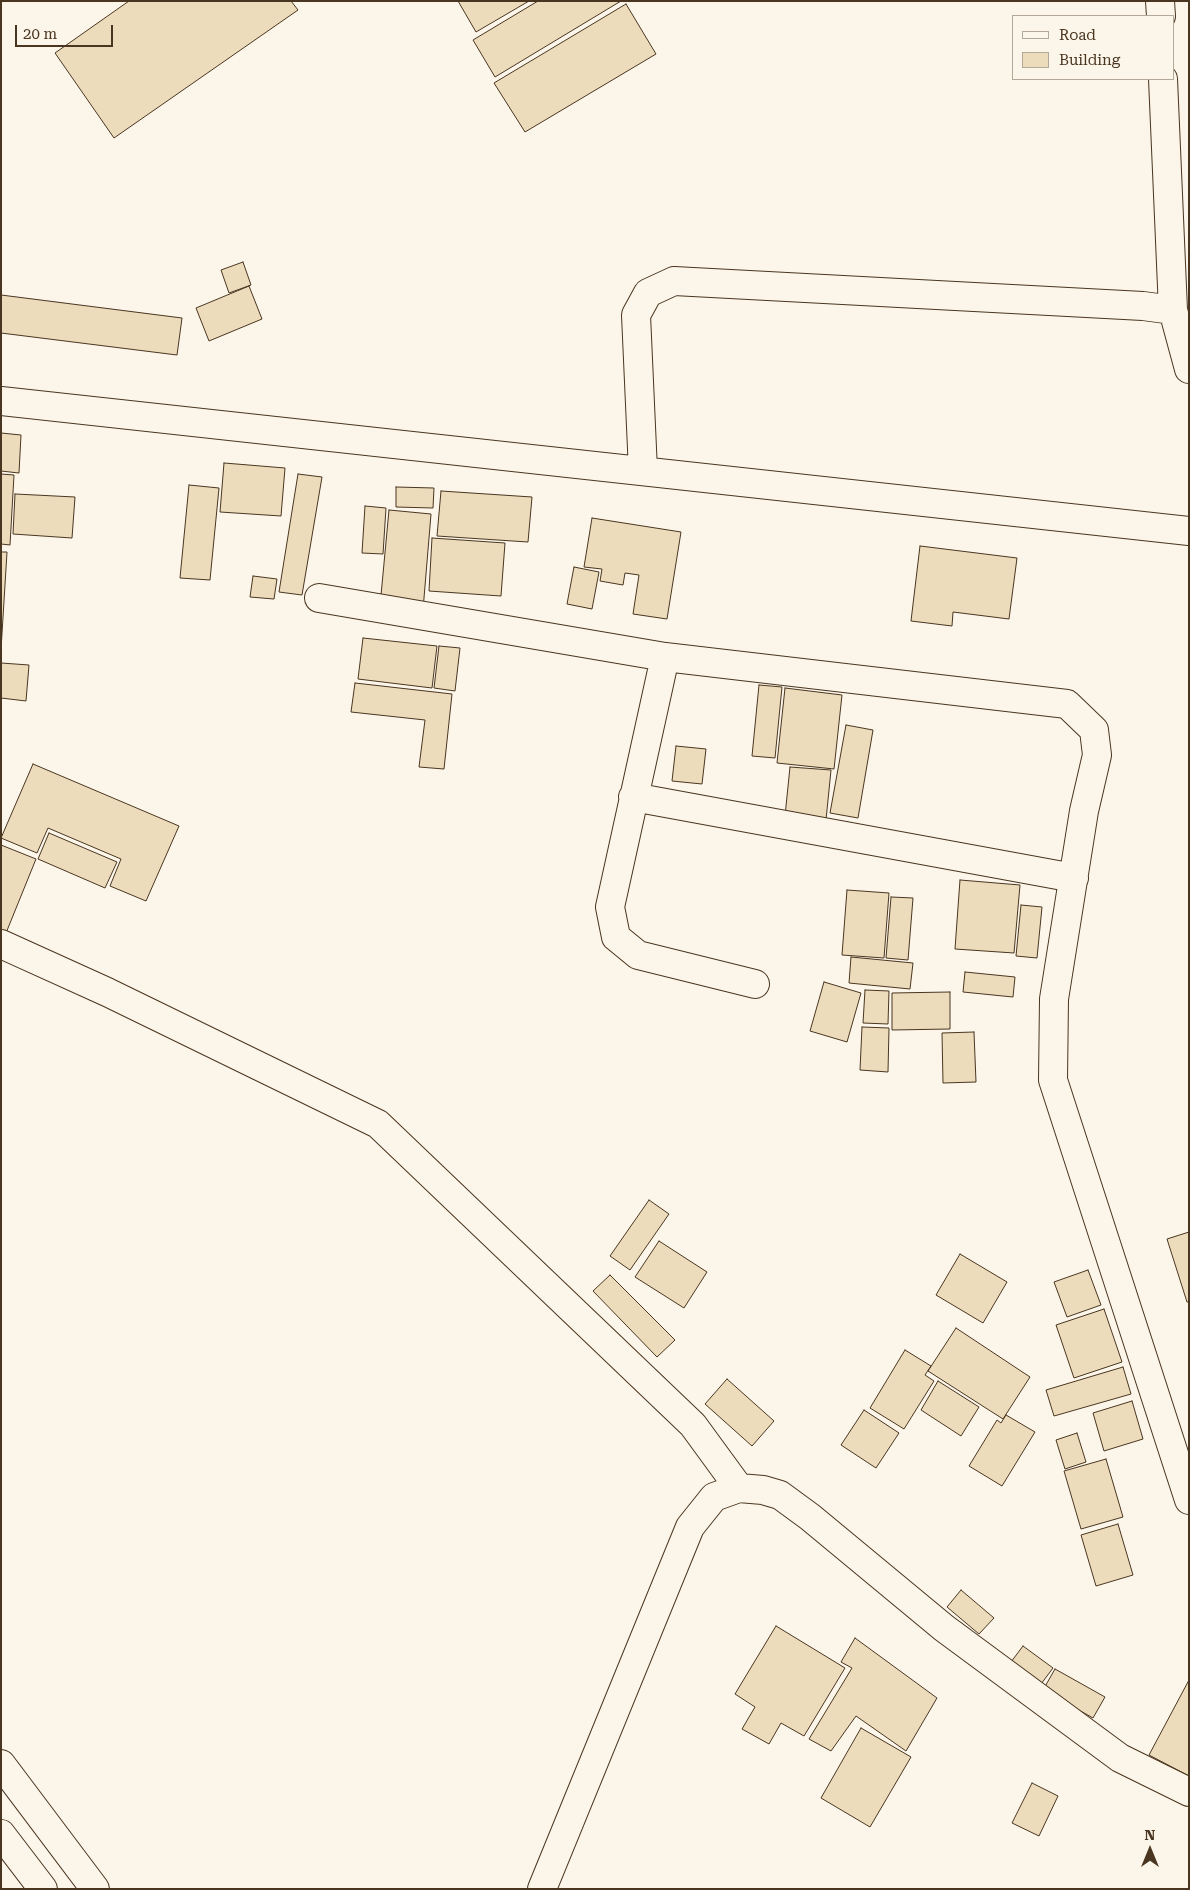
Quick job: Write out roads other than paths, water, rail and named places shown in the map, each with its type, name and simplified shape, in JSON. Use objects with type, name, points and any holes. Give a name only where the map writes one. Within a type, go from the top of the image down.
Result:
[{"type":"street","points":[[1160,1],[1160,15]]},
{"type":"street","points":[[1163,80],[1173,310],[1189,369]]},
{"type":"street","points":[[643,471],[636,315],[648,293],[674,281],[1133,305],[1173,310]]},
{"type":"street","points":[[1,401],[1189,531]]},
{"type":"street","points":[[318,598],[665,657],[1067,704],[1094,730],[1097,755],[1084,811],[1054,999],[1053,1080],[1189,1500]]},
{"type":"street","points":[[665,657],[610,908],[616,937],[638,955],[755,984]]},
{"type":"street","points":[[633,798],[1074,878]]},
{"type":"street","points":[[1,944],[107,992],[378,1124],[693,1425],[740,1488]]},
{"type":"street","points":[[542,1889],[690,1527],[714,1497],[740,1488],[763,1490],[780,1495],[810,1517],[944,1628],[1120,1758],[1189,1792]]},
{"type":"street","points":[[1,1764],[96,1889]]},
{"type":"street","points":[[1,1834],[43,1889]]}]
